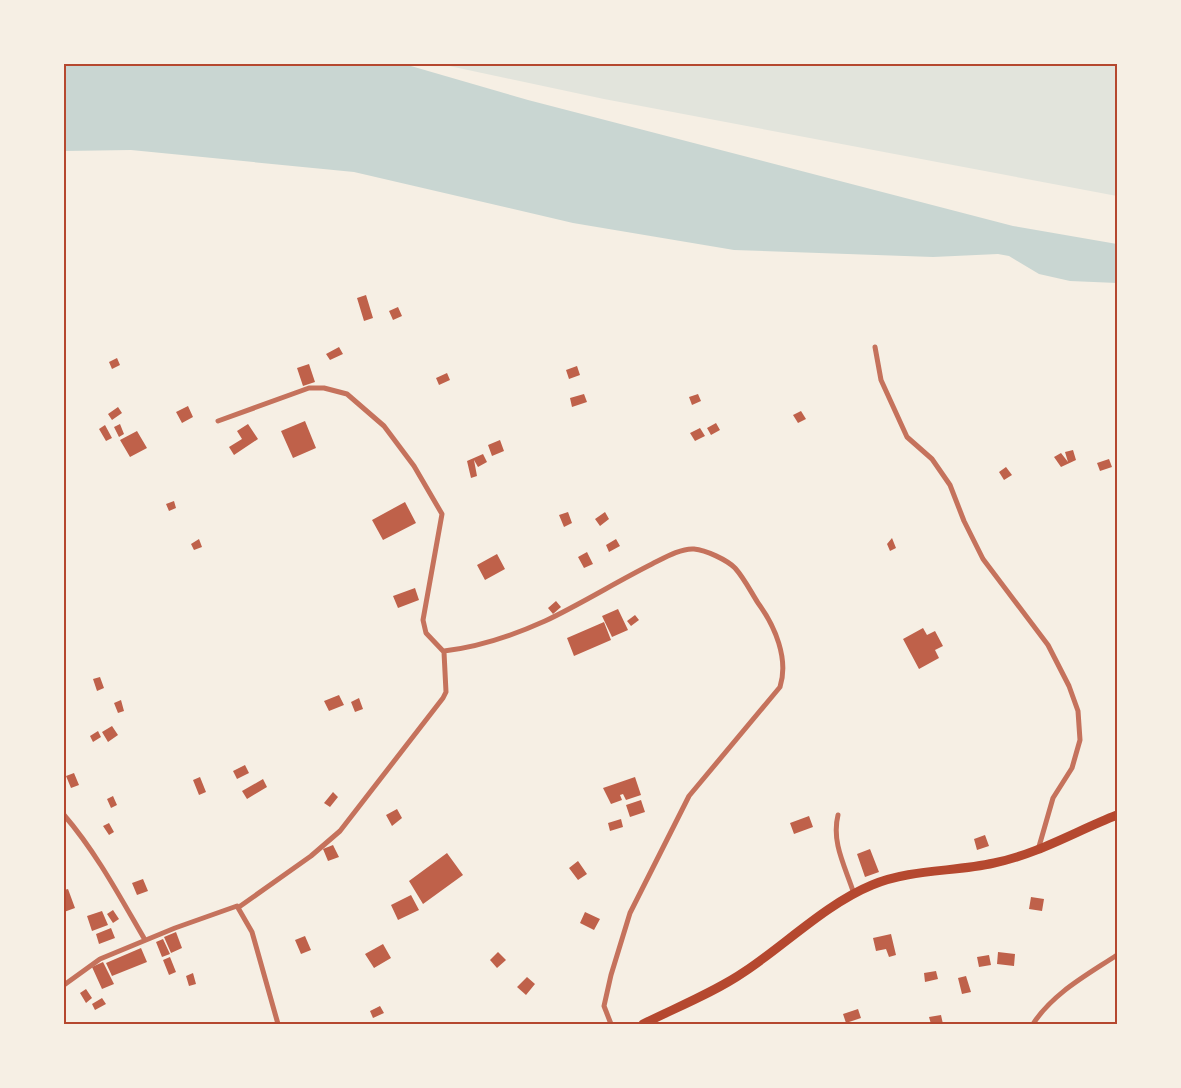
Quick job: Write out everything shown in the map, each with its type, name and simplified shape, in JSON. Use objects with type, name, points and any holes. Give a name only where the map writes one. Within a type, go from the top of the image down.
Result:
[{"type":"main road","points":[[643,1024],[742,974],[854,894],[872,885],[894,878],[994,863],[1038,850],[1117,815]]},
{"type":"street","points":[[874,347],[881,380],[907,437],[932,460],[950,485],[964,521],[983,559],[1048,645],[1069,686],[1078,711],[1080,740],[1072,768],[1053,798],[1038,850]]},
{"type":"street","points":[[64,986],[100,959],[144,940],[239,907],[324,846],[340,831],[443,698],[446,684],[444,651],[426,633],[423,620],[442,512],[414,466],[384,426],[347,394],[324,388],[309,388],[218,421]]},
{"type":"street","points":[[444,651],[508,635],[546,620],[664,558],[695,549],[714,555],[735,567],[766,613],[775,632],[784,675],[780,687],[689,796],[634,905],[611,975],[604,1006],[611,1024]]},
{"type":"street","points":[[64,814],[108,876],[144,940]]},
{"type":"street","points":[[838,815],[835,828],[837,845],[854,894]]},
{"type":"street","points":[[239,907],[252,932],[278,1024]]},
{"type":"street","points":[[1033,1024],[1041,1012],[1063,991],[1117,955]]},
{"type":"shaded area","points":[[64,64],[404,64],[528,100],[1013,226],[1117,244],[1117,283],[1070,281],[1039,274],[1009,256],[998,254],[933,257],[734,250],[573,223],[354,172],[131,150],[64,151]]},
{"type":"shaded area","points":[[440,64],[1117,64],[1117,196],[604,99]]},
{"type":"building","points":[[366,295],[373,318],[364,321],[357,298]]},
{"type":"building","points":[[398,307],[402,316],[393,320],[389,311]]},
{"type":"building","points":[[339,347],[343,354],[330,360],[326,354]]},
{"type":"building","points":[[117,358],[120,365],[112,369],[109,362]]},
{"type":"building","points":[[309,364],[315,382],[303,386],[297,368]]},
{"type":"building","points":[[577,366],[580,375],[569,379],[566,370]]},
{"type":"building","points":[[447,373],[450,380],[439,385],[436,378]]},
{"type":"building","points":[[584,394],[587,402],[572,407],[570,398]]},
{"type":"building","points":[[698,394],[701,401],[692,405],[689,397]]},
{"type":"building","points":[[188,406],[193,417],[182,423],[176,412]]},
{"type":"building","points":[[118,407],[122,413],[112,420],[108,414]]},
{"type":"building","points":[[801,411],[806,419],[798,423],[793,415]]},
{"type":"building","points":[[305,421],[316,448],[293,458],[281,431]]},
{"type":"building","points":[[716,423],[720,430],[711,435],[707,428]]},
{"type":"building","points":[[120,424],[124,434],[119,437],[114,427]]},
{"type":"building","points":[[248,424],[258,439],[234,455],[229,447],[242,439],[237,431]]},
{"type":"building","points":[[105,425],[112,438],[106,441],[99,429]]},
{"type":"building","points":[[700,428],[705,436],[695,441],[690,433]]},
{"type":"building","points":[[137,431],[147,448],[130,457],[120,440]]},
{"type":"building","points":[[500,440],[504,451],[492,456],[488,445]]},
{"type":"building","points":[[1073,450],[1076,460],[1061,467],[1054,457],[1061,453],[1068,462],[1065,452]]},
{"type":"building","points":[[483,454],[487,462],[478,467],[474,460],[477,476],[471,478],[467,461]]},
{"type":"building","points":[[1109,459],[1112,467],[1100,471],[1097,463]]},
{"type":"building","points":[[1006,467],[1012,475],[1004,480],[999,472]]},
{"type":"building","points":[[174,501],[176,508],[169,511],[166,504]]},
{"type":"building","points":[[405,502],[416,523],[383,540],[372,520]]},
{"type":"building","points":[[568,512],[572,523],[564,527],[559,515]]},
{"type":"building","points":[[605,512],[609,519],[600,526],[595,519]]},
{"type":"building","points":[[892,538],[896,548],[890,551],[887,544]]},
{"type":"building","points":[[199,539],[202,547],[194,550],[191,544]]},
{"type":"building","points":[[616,539],[620,546],[609,552],[606,545]]},
{"type":"building","points":[[587,552],[593,564],[584,568],[578,557]]},
{"type":"building","points":[[497,554],[505,569],[485,580],[477,565]]},
{"type":"building","points":[[415,588],[419,600],[398,608],[393,596]]},
{"type":"building","points":[[556,601],[561,607],[553,614],[548,608]]},
{"type":"building","points":[[618,609],[628,630],[612,637],[602,616]]},
{"type":"building","points":[[635,615],[639,620],[631,626],[627,621]]},
{"type":"building","points":[[604,622],[611,640],[574,656],[567,638]]},
{"type":"building","points":[[923,628],[927,635],[935,631],[943,646],[935,650],[939,658],[919,669],[903,639]]},
{"type":"building","points":[[100,677],[104,688],[97,691],[93,679]]},
{"type":"building","points":[[339,695],[344,705],[329,711],[324,701]]},
{"type":"building","points":[[359,698],[363,709],[355,712],[351,702]]},
{"type":"building","points":[[121,700],[124,711],[118,713],[114,703]]},
{"type":"building","points":[[112,726],[118,735],[108,742],[102,732]]},
{"type":"building","points":[[98,731],[101,737],[93,742],[90,736]]},
{"type":"building","points":[[245,765],[249,773],[237,779],[233,771]]},
{"type":"building","points":[[74,773],[79,785],[71,788],[66,776]]},
{"type":"building","points":[[200,777],[206,792],[199,795],[193,780]]},
{"type":"building","points":[[635,777],[641,795],[626,800],[623,794],[620,795],[622,800],[611,804],[603,788]]},
{"type":"building","points":[[263,779],[267,787],[247,799],[242,791]]},
{"type":"building","points":[[333,792],[338,797],[330,807],[324,803]]},
{"type":"building","points":[[113,796],[117,805],[111,808],[107,799]]},
{"type":"building","points":[[641,800],[645,812],[630,817],[626,805]]},
{"type":"building","points":[[397,809],[402,818],[392,826],[386,815]]},
{"type":"building","points":[[809,816],[813,827],[794,834],[790,823]]},
{"type":"building","points":[[621,819],[623,827],[610,831],[608,823]]},
{"type":"building","points":[[109,823],[114,832],[109,835],[103,826]]},
{"type":"building","points":[[985,835],[989,846],[977,850],[974,839]]},
{"type":"building","points":[[333,845],[339,857],[328,861],[323,849]]},
{"type":"building","points":[[870,849],[879,872],[865,877],[857,854]]},
{"type":"building","points":[[447,853],[463,875],[423,904],[409,881]]},
{"type":"building","points":[[578,861],[587,874],[578,880],[569,868]]},
{"type":"building","points":[[143,879],[148,891],[137,895],[132,883]]},
{"type":"building","points":[[68,889],[75,908],[64,912],[64,890]]},
{"type":"building","points":[[411,895],[419,910],[398,920],[391,905]]},
{"type":"building","points":[[1031,897],[1044,899],[1042,911],[1029,909]]},
{"type":"building","points":[[113,910],[119,919],[113,923],[107,914]]},
{"type":"building","points":[[102,911],[108,925],[92,931],[87,916]]},
{"type":"building","points":[[585,912],[600,919],[594,930],[580,923]]},
{"type":"building","points":[[111,928],[115,938],[99,944],[96,934]]},
{"type":"building","points":[[176,932],[182,948],[171,953],[164,937]]},
{"type":"building","points":[[891,934],[896,955],[889,957],[886,949],[876,951],[873,938]]},
{"type":"building","points":[[305,936],[311,950],[301,954],[295,940]]},
{"type":"building","points":[[163,939],[170,954],[162,957],[156,942]]},
{"type":"building","points":[[383,944],[391,958],[374,968],[365,954]]},
{"type":"building","points":[[141,948],[147,962],[112,976],[106,963]]},
{"type":"building","points":[[498,952],[506,960],[497,968],[490,960]]},
{"type":"building","points":[[998,952],[1015,954],[1014,966],[997,964]]},
{"type":"building","points":[[989,955],[991,965],[979,967],[977,957]]},
{"type":"building","points":[[170,957],[176,972],[169,975],[163,960]]},
{"type":"building","points":[[103,962],[114,984],[102,989],[92,967]]},
{"type":"building","points":[[936,971],[938,979],[925,982],[924,973]]},
{"type":"building","points":[[193,973],[196,984],[189,986],[186,976]]},
{"type":"building","points":[[966,976],[971,992],[962,994],[958,978]]},
{"type":"building","points":[[527,977],[535,984],[526,995],[517,987]]},
{"type":"building","points":[[86,989],[92,998],[86,1003],[80,993]]},
{"type":"building","points":[[102,998],[106,1004],[95,1010],[92,1004]]},
{"type":"building","points":[[380,1006],[384,1013],[373,1018],[370,1011]]},
{"type":"building","points":[[858,1009],[861,1018],[846,1023],[843,1014]]},
{"type":"building","points":[[941,1015],[943,1024],[931,1024],[929,1017]]}]
